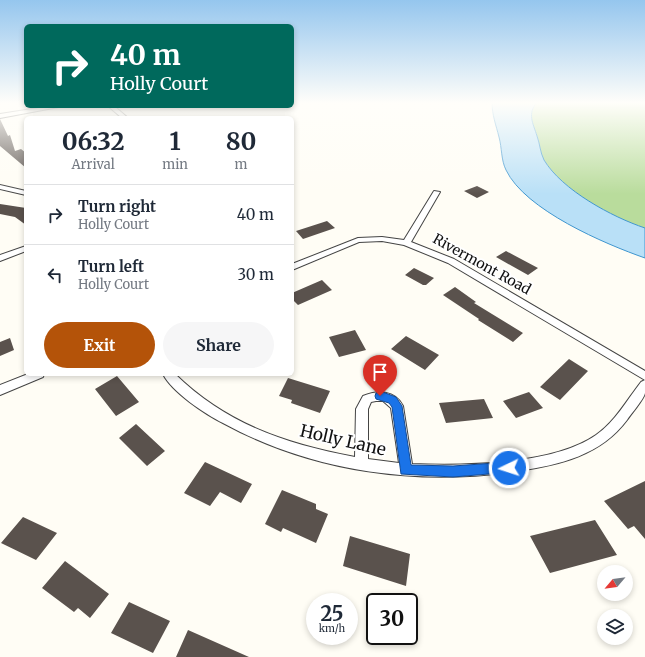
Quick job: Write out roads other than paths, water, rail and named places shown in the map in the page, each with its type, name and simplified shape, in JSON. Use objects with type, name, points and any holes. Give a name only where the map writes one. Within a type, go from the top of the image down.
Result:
[{"type":"street","points":[[0,187],[24,193]]},
{"type":"street","points":[[406,243],[436,192]]},
{"type":"street","name":"Rivermont Road","points":[[294,266],[358,240],[382,239],[406,243],[451,261],[645,376]]},
{"type":"street","points":[[0,258],[24,249]]},
{"type":"street","points":[[0,390],[34,376]]},
{"type":"street","name":"Holly Lane","points":[[170,376],[196,400],[213,413],[260,436],[291,447],[361,465],[406,470],[453,472],[509,468],[571,453],[601,439],[611,430],[645,385]]},
{"type":"street","points":[[361,465],[362,409],[367,399],[380,396],[392,400],[397,406],[406,470]]},
{"type":"water","points":[[498,133],[536,133],[544,160],[563,182],[575,192],[603,210],[645,228],[645,258],[588,235],[548,212],[530,199],[516,185],[506,170],[503,162]]}]
